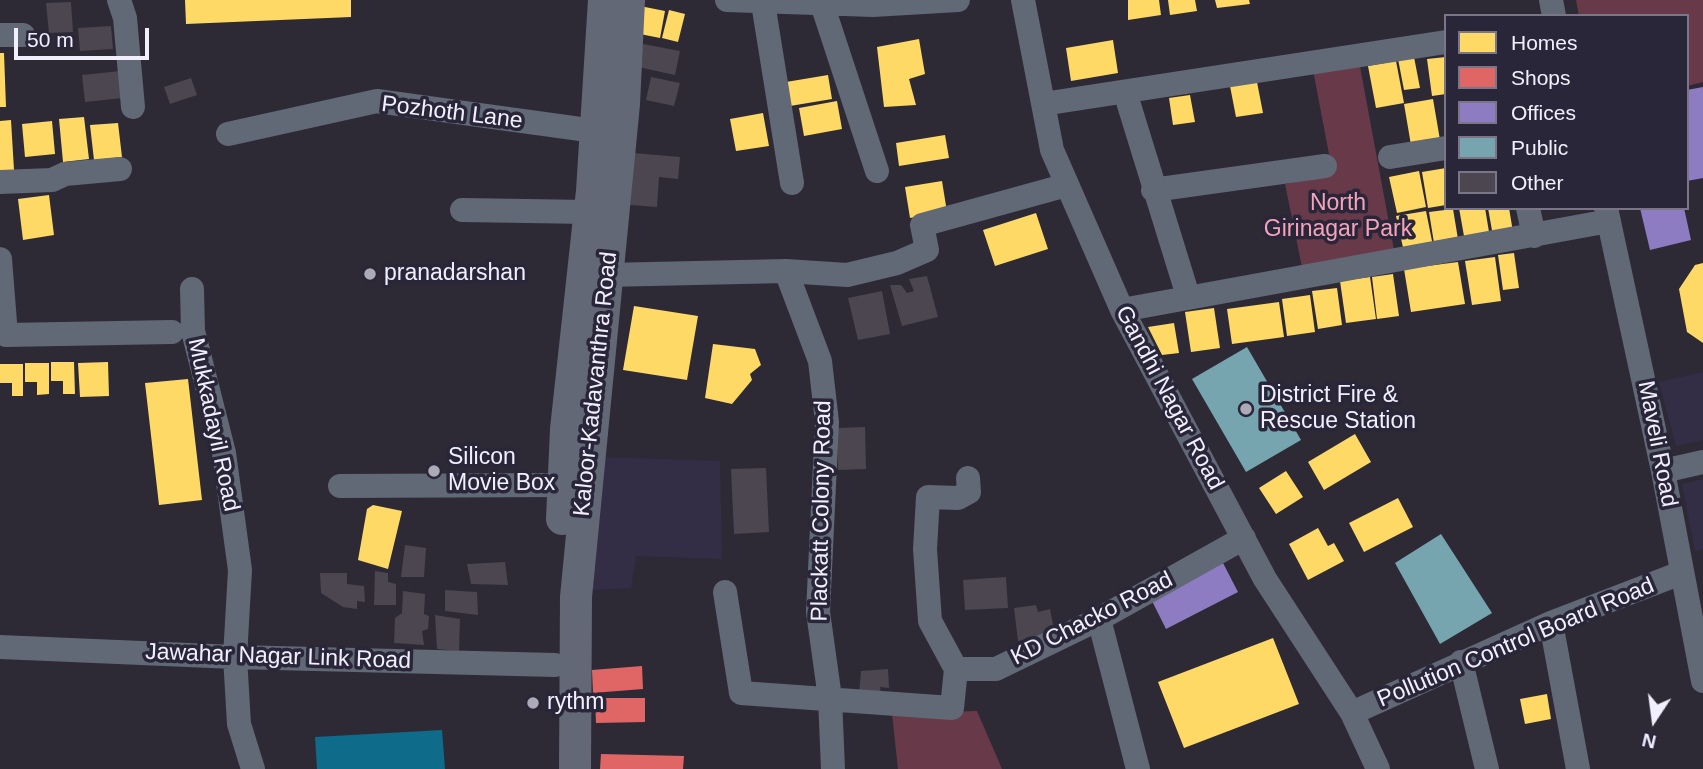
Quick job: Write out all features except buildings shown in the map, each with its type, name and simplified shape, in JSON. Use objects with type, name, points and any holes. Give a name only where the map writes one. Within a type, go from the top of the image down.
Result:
[{"type":"main road","name":"Kaloor-Kadavanthra Road","points":[[575,769],[576,597],[594,274],[589,212],[604,0]]},
{"type":"main road","name":"Kaloor-Kadavanthra Road","points":[[556,769],[555,665],[564,485],[594,274],[624,104],[629,0]]},
{"type":"street","points":[[119,0],[125,19],[133,107]]},
{"type":"street","points":[[727,0],[873,5],[958,0]]},
{"type":"street","name":"Gandhi Nagar Road","points":[[1023,0],[1052,150],[1122,310],[1265,579],[1352,713],[1378,769]]},
{"type":"street","points":[[763,3],[792,183]]},
{"type":"street","points":[[821,4],[877,171]]},
{"type":"street","points":[[1043,104],[1444,41]]},
{"type":"street","points":[[1125,92],[1153,190],[1188,296]]},
{"type":"street","name":"Pozhoth Lane","points":[[228,134],[377,101],[595,131]]},
{"type":"street","points":[[1390,156],[1444,148]]},
{"type":"street","points":[[1153,190],[1325,166]]},
{"type":"street","points":[[0,182],[52,180],[65,174],[120,169]]},
{"type":"street","points":[[594,274],[786,271],[847,275],[897,263],[927,250],[922,225],[1067,185]]},
{"type":"street","points":[[462,210],[589,212]]},
{"type":"street","points":[[1528,210],[1534,236]]},
{"type":"street","points":[[1122,310],[1188,296],[1534,236],[1608,214]]},
{"type":"street","name":"Maveli Road","points":[[1608,214],[1663,471],[1703,681]]},
{"type":"street","points":[[0,259],[6,335],[172,332]]},
{"type":"street","name":"Plackatt Colony Road","points":[[786,271],[820,361],[827,422],[818,612],[830,698],[833,769]]},
{"type":"street","name":"Mukkadayil Road","points":[[192,289],[194,331],[224,453],[240,570],[235,657],[239,724],[253,769]]},
{"type":"street","points":[[1663,471],[1703,462]]},
{"type":"street","points":[[725,592],[741,693],[952,708],[956,669],[930,621],[925,536],[928,497],[958,498],[969,492],[968,478]]},
{"type":"street","points":[[340,486],[564,485]]},
{"type":"street","name":"KD Chacko Road","points":[[956,669],[996,669],[1099,619],[1244,538]]},
{"type":"street","name":"Pollution Control Board Road","points":[[1352,713],[1551,623],[1681,573]]},
{"type":"street","points":[[1099,619],[1138,769]]},
{"type":"street","points":[[1551,623],[1578,769]]},
{"type":"street","name":"Jawahar Nagar Link Road","points":[[0,647],[235,657],[555,665]]},
{"type":"street","points":[[1461,662],[1487,769]]},
{"type":"shaded area","points":[[1703,372],[1703,440],[1676,446],[1659,382]]},
{"type":"shaded area","points":[[600,457],[720,461],[722,559],[636,556],[631,588],[588,590]]},
{"type":"shaded area","points":[[1703,479],[1703,549],[1695,551],[1682,484]]},
{"type":"green space","points":[[1576,0],[1703,0],[1703,82],[1689,86],[1689,14],[1579,14]]},
{"type":"green space","name":"North Girinagar Park","points":[[1359,61],[1394,250],[1302,267],[1285,184],[1333,175],[1313,70]]},
{"type":"green space","points":[[977,711],[1002,769],[898,769],[892,714]]},
{"type":"water","points":[[442,730],[445,769],[317,769],[315,737]]},
{"type":"place","name":"pranadarshan","points":[[370,274]]},
{"type":"place","name":"District Fire & Rescue Station","points":[[1246,409]]},
{"type":"place","name":"Silicon Movie Box","points":[[434,471]]},
{"type":"place","name":"rythm","points":[[533,703]]}]
